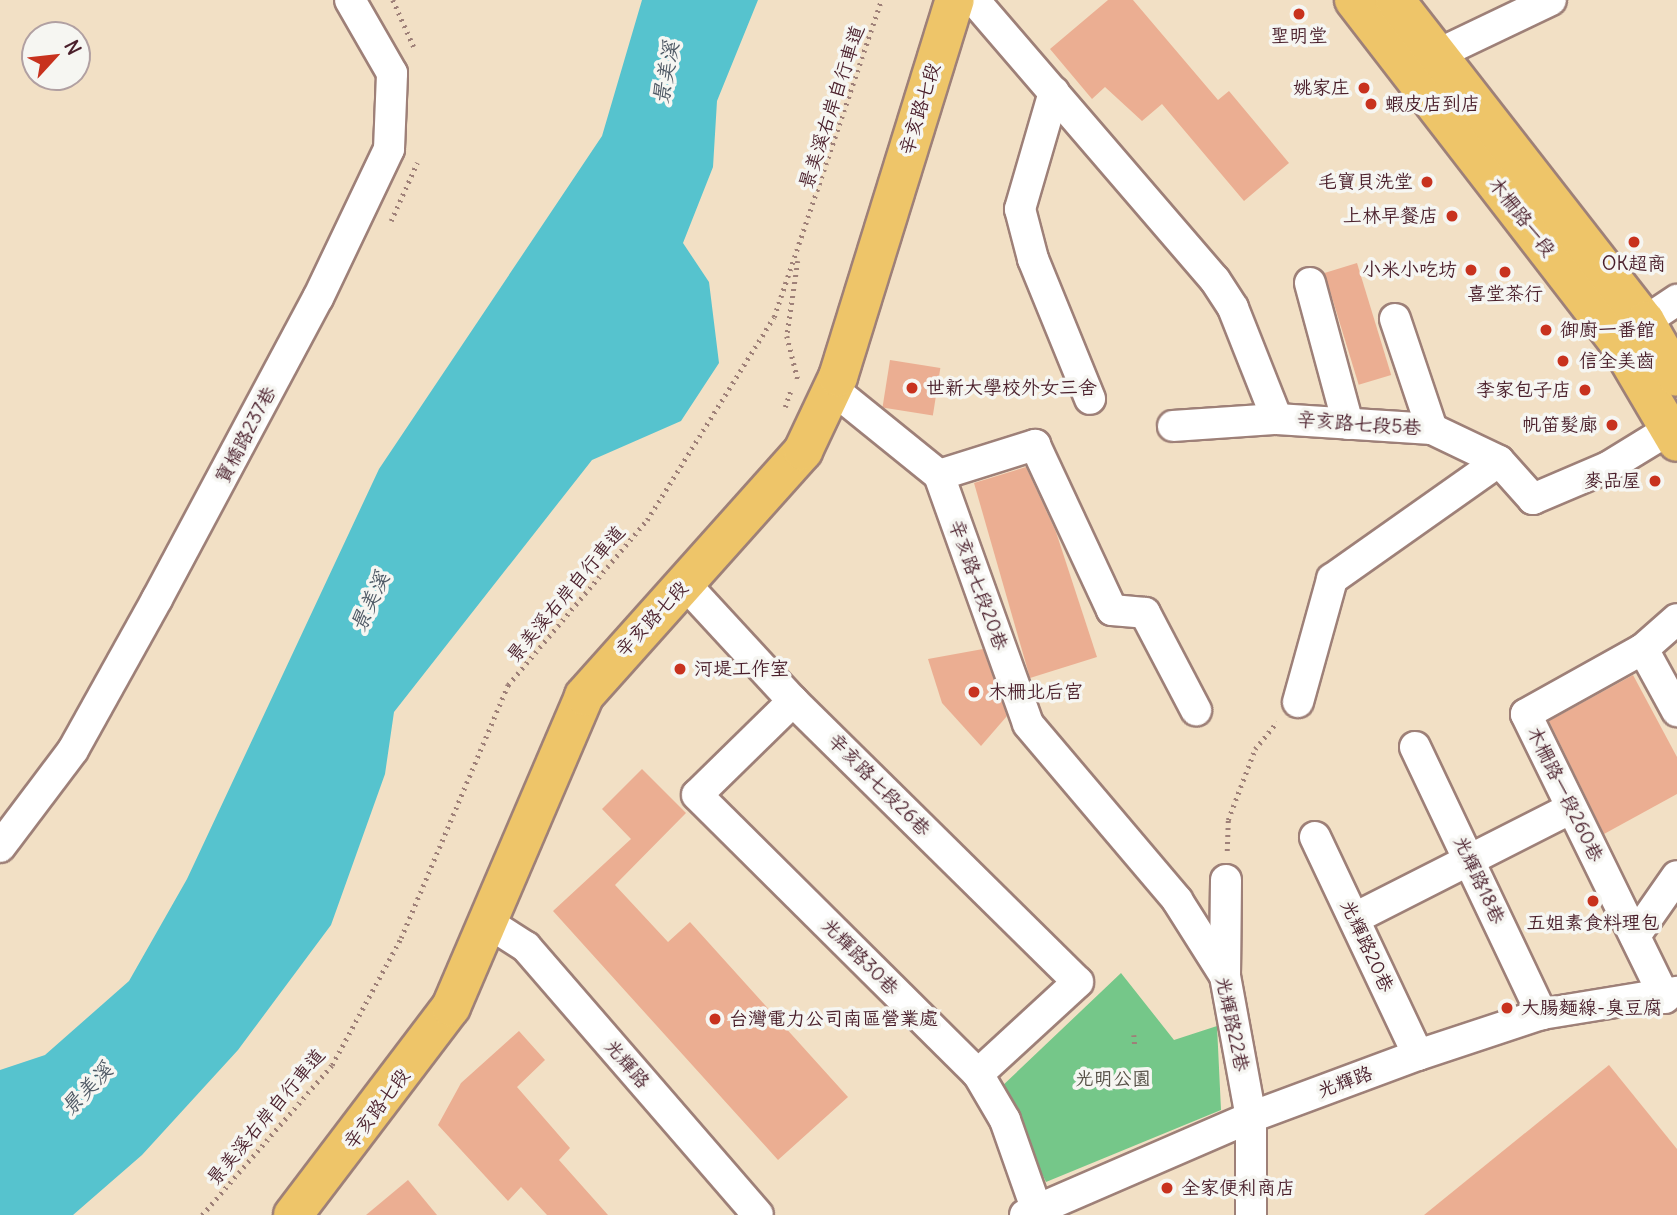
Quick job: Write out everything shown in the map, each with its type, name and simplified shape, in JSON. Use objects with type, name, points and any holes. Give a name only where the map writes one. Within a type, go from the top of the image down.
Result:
[{"type":"main road","name":"辛亥路七段","points":[[293,1215],[451,1007],[584,696],[803,451],[816,385],[955,0]]},
{"type":"main road","name":"木柵路一段","points":[[1354,0],[1631,331],[1677,377]]},
{"type":"main road","name":"木柵路一段","points":[[1395,0],[1438,54],[1631,331],[1674,436]]},
{"type":"street","name":"寶橋路237巷","points":[[0,847],[73,750],[318,298],[389,149],[392,73],[350,0]]},
{"type":"street","name":"辛亥路七段5巷","points":[[974,0],[1215,280],[1233,308],[1277,419],[1432,429],[1499,461],[1533,499],[1674,436]]},
{"type":"street","points":[[1438,54],[1551,0]]},
{"type":"street","points":[[1054,92],[1020,209],[1033,259],[1090,400]]},
{"type":"street","points":[[1310,284],[1348,424]]},
{"type":"street","points":[[1631,331],[1677,300]]},
{"type":"street","points":[[1395,319],[1432,429]]},
{"type":"street","points":[[816,385],[939,475],[1035,445],[1112,610],[1145,613],[1196,710]]},
{"type":"street","points":[[1173,426],[1277,419]]},
{"type":"street","points":[[1298,702],[1332,579],[1499,461]]},
{"type":"street","name":"辛亥路七段20巷","points":[[939,475],[1028,724],[1177,901]]},
{"type":"street","name":"辛亥路七段26巷","points":[[685,583],[793,701],[1078,982],[978,1074]]},
{"type":"street","name":"木柵路一段260巷","points":[[1671,995],[1635,936],[1525,714],[1643,649],[1677,619]]},
{"type":"street","points":[[1643,649],[1677,711]]},
{"type":"street","name":"光輝路30巷","points":[[793,701],[697,795],[978,1074],[1005,1120],[1030,1211]]},
{"type":"street","name":"光輝路18巷","points":[[1415,747],[1542,1014]]},
{"type":"street","points":[[1355,918],[1570,809]]},
{"type":"street","name":"光輝路20巷","points":[[1315,837],[1418,1055]]},
{"type":"street","points":[[1635,936],[1677,876]]},
{"type":"street","points":[[1225,976],[1226,880]]},
{"type":"street","name":"光輝路22巷","points":[[1177,901],[1225,976],[1251,1117],[1251,1215]]},
{"type":"street","name":"光輝路","points":[[487,922],[526,947],[758,1215]]},
{"type":"street","name":"光輝路","points":[[1030,1211],[1251,1117],[1418,1055],[1542,1014],[1671,995]]},
{"type":"path","name":"景美溪右岸自行車道","points":[[202,1215],[332,1065],[401,937],[508,685],[647,520],[690,444],[758,344],[798,261],[881,0]]},
{"type":"path","points":[[798,261],[786,336],[816,385]]},
{"type":"path","points":[[1226,880],[1228,820],[1255,749],[1298,702]]},
{"type":"path","points":[[1134,1035],[1135,1047]]},
{"type":"green space","name":"光明公園","points":[[1121,973],[1174,1040],[1217,1026],[1221,1110],[1046,1182],[1000,1088]]},
{"type":"water","name":"景美溪","points":[[642,0],[758,0],[717,101],[713,167],[683,243],[709,282],[719,363],[681,421],[592,460],[394,712],[385,774],[331,925],[238,1050],[142,1155],[73,1215],[0,1215],[0,1070],[45,1055],[129,981],[187,879],[379,469],[602,136]]},
{"type":"building","points":[[1108,0],[1133,0],[1218,100],[1229,91],[1289,163],[1244,201],[1162,104],[1142,121],[1105,87],[1092,99],[1050,49]]},
{"type":"building","points":[[1357,263],[1391,375],[1359,385],[1324,273]]},
{"type":"building","name":"世新大學校外女三舍","points":[[890,360],[940,368],[933,415],[882,407]]},
{"type":"building","points":[[1026,467],[1056,532],[1097,657],[1030,678],[974,483]]},
{"type":"building","name":"木柵北后宮","points":[[983,649],[1007,716],[981,746],[942,703],[928,659]]},
{"type":"building","points":[[1633,675],[1677,757],[1677,794],[1604,834],[1549,721]]},
{"type":"building","name":"台灣電力公司南區營業處","points":[[642,769],[686,813],[615,885],[668,942],[690,922],[848,1097],[778,1160],[553,911],[631,839],[602,809]]},
{"type":"building","points":[[519,1031],[545,1060],[517,1087],[570,1148],[559,1160],[608,1215],[547,1215],[521,1187],[508,1201],[438,1125],[461,1083]]},
{"type":"building","points":[[1609,1065],[1677,1149],[1677,1215],[1424,1215]]},
{"type":"building","points":[[408,1180],[437,1215],[366,1215]]},
{"type":"place","name":"聖明堂","points":[[1299,14]]},
{"type":"place","name":"姚家庄","points":[[1364,88]]},
{"type":"place","name":"蝦皮店到店","points":[[1371,104]]},
{"type":"place","name":"毛寶貝洗堂","points":[[1427,182]]},
{"type":"place","name":"上林早餐店","points":[[1452,216]]},
{"type":"place","name":"OK超商","points":[[1634,242]]},
{"type":"place","name":"小米小吃坊","points":[[1471,270]]},
{"type":"place","name":"喜堂茶行","points":[[1505,272]]},
{"type":"place","name":"御廚一番館","points":[[1546,330]]},
{"type":"place","name":"信全美齒","points":[[1563,361]]},
{"type":"place","name":"世新大學校外女三舍","points":[[912,388]]},
{"type":"place","name":"李家包子店","points":[[1585,390]]},
{"type":"place","name":"帆笛髮廊","points":[[1612,425]]},
{"type":"place","name":"麥品屋","points":[[1655,481]]},
{"type":"place","name":"河堤工作室","points":[[680,669]]},
{"type":"place","name":"木柵北后宮","points":[[974,692]]},
{"type":"place","name":"五姐素食料理包","points":[[1593,901]]},
{"type":"place","name":"大腸麵線-臭豆腐","points":[[1507,1008]]},
{"type":"place","name":"台灣電力公司南區營業處","points":[[715,1019]]},
{"type":"place","name":"全家便利商店","points":[[1167,1188]]}]
